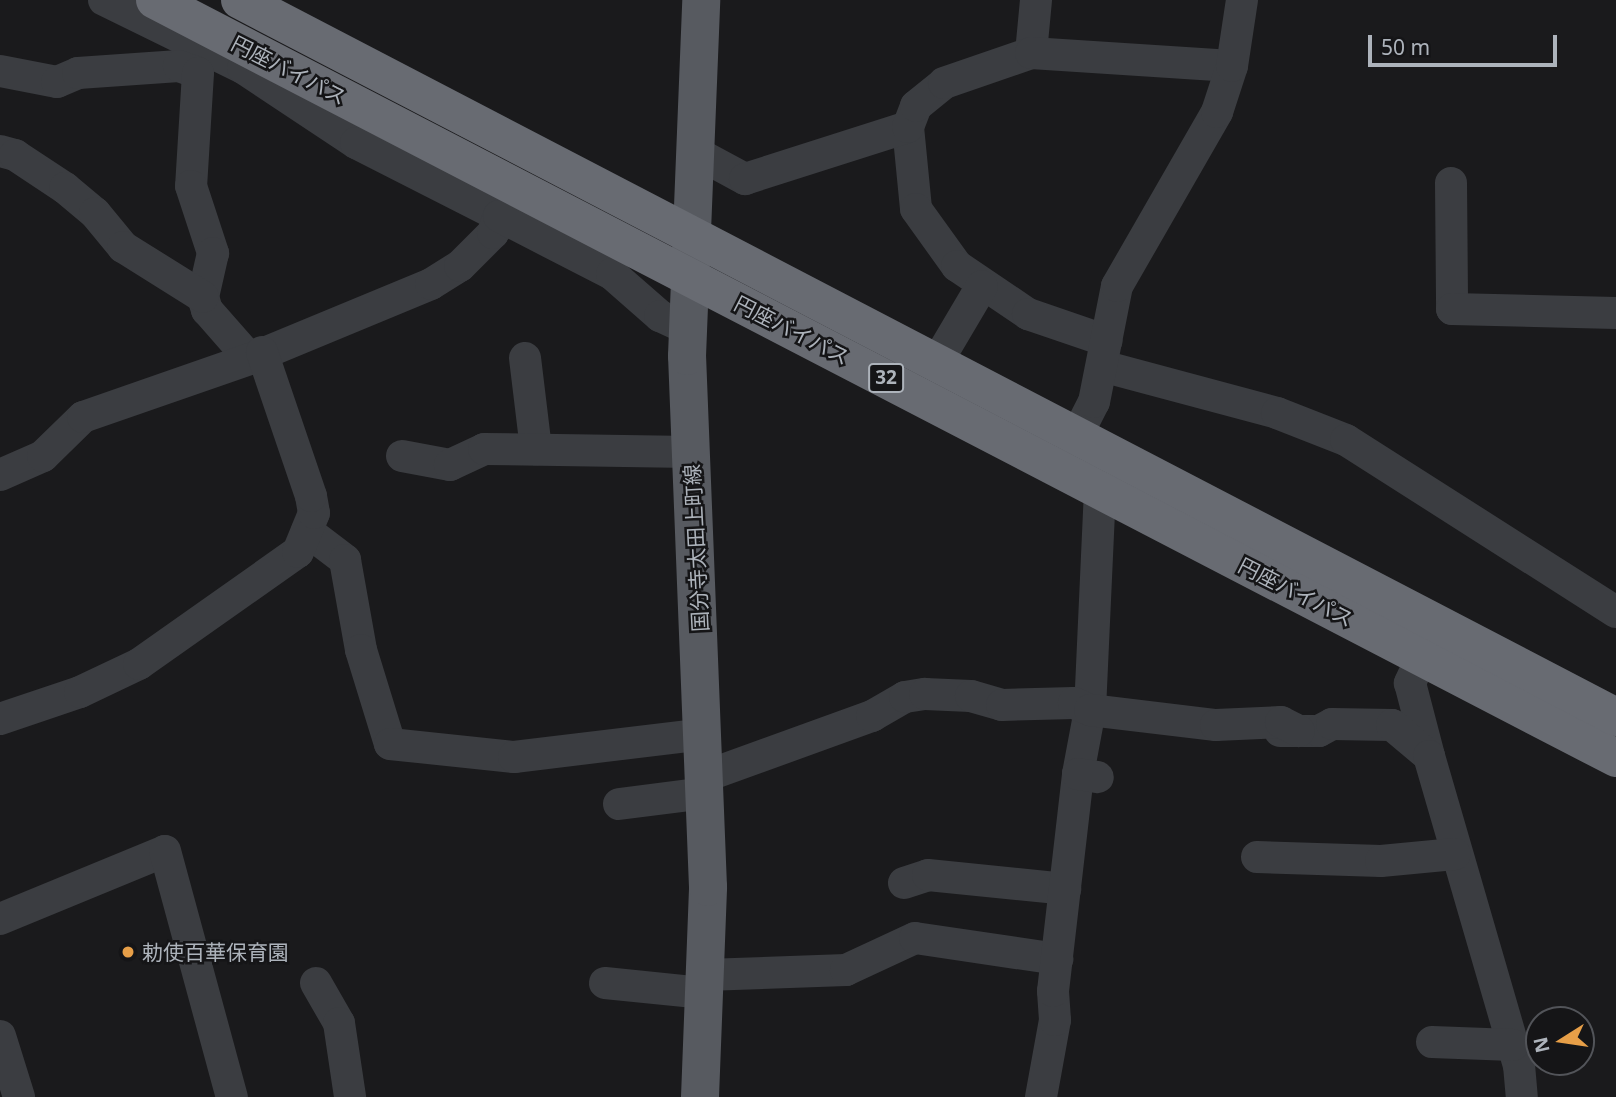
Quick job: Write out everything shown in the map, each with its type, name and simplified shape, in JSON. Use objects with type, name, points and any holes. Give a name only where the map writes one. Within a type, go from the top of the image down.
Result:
[{"type":"highway","name":"円座バイパス","points":[[155,0],[1616,758]]},
{"type":"highway","name":"円座バイパス","points":[[240,0],[1616,717]]},
{"type":"main road","name":"国分寺太田上町線","points":[[700,1097],[706,785],[688,330],[701,0]]},
{"type":"street","points":[[104,0],[243,68],[356,143],[612,274],[660,316],[688,330]]},
{"type":"street","points":[[1031,53],[1037,0]]},
{"type":"street","points":[[1077,435],[1094,402],[1117,286],[1216,112],[1232,66],[1241,0]]},
{"type":"street","points":[[1232,66],[1031,53],[944,83],[916,107],[908,127],[916,209],[950,258],[982,286],[1028,314],[1105,354],[1277,413],[1346,440],[1616,612]]},
{"type":"street","points":[[0,71],[57,82],[78,73],[166,67],[198,74],[191,186],[213,253],[203,297],[207,310],[256,356],[311,496],[314,513],[298,552],[139,664],[80,691],[0,719]]},
{"type":"street","points":[[695,152],[745,179],[908,127]]},
{"type":"street","points":[[0,150],[15,155],[65,188],[132,253],[203,297]]},
{"type":"street","points":[[1451,183],[1452,309],[1616,313]]},
{"type":"street","points":[[0,475],[44,456],[83,417],[256,356],[431,284],[460,266],[493,233],[499,216]]},
{"type":"street","points":[[937,362],[982,286]]},
{"type":"street","points":[[525,358],[536,449]]},
{"type":"street","points":[[402,456],[450,465],[484,449],[691,452]]},
{"type":"street","points":[[1041,1097],[1055,1020],[1057,959],[1065,889],[1088,776],[1100,490]]},
{"type":"street","points":[[307,531],[345,560],[361,650],[390,744],[514,757],[704,734]]},
{"type":"street","points":[[1422,657],[1410,683],[1455,854],[1513,1045],[1522,1097]]},
{"type":"street","points":[[619,804],[706,785],[872,716],[905,697],[971,696],[1002,705],[1074,703],[1090,710],[1216,725],[1281,722],[1289,731],[1319,731],[1332,724],[1392,725],[1429,756]]},
{"type":"street","points":[[0,919],[165,851],[232,1097]]},
{"type":"street","points":[[1257,857],[1381,861],[1455,854]]},
{"type":"street","points":[[904,883],[928,875],[1065,889]]},
{"type":"street","points":[[605,983],[704,984],[846,970],[915,938],[1057,959]]},
{"type":"street","points":[[316,983],[339,1023],[350,1097]]},
{"type":"street","points":[[0,1036],[19,1097]]},
{"type":"street","points":[[1432,1042],[1513,1045]]},
{"type":"place","name":"勅使百華保育園","points":[[128,952]]}]
